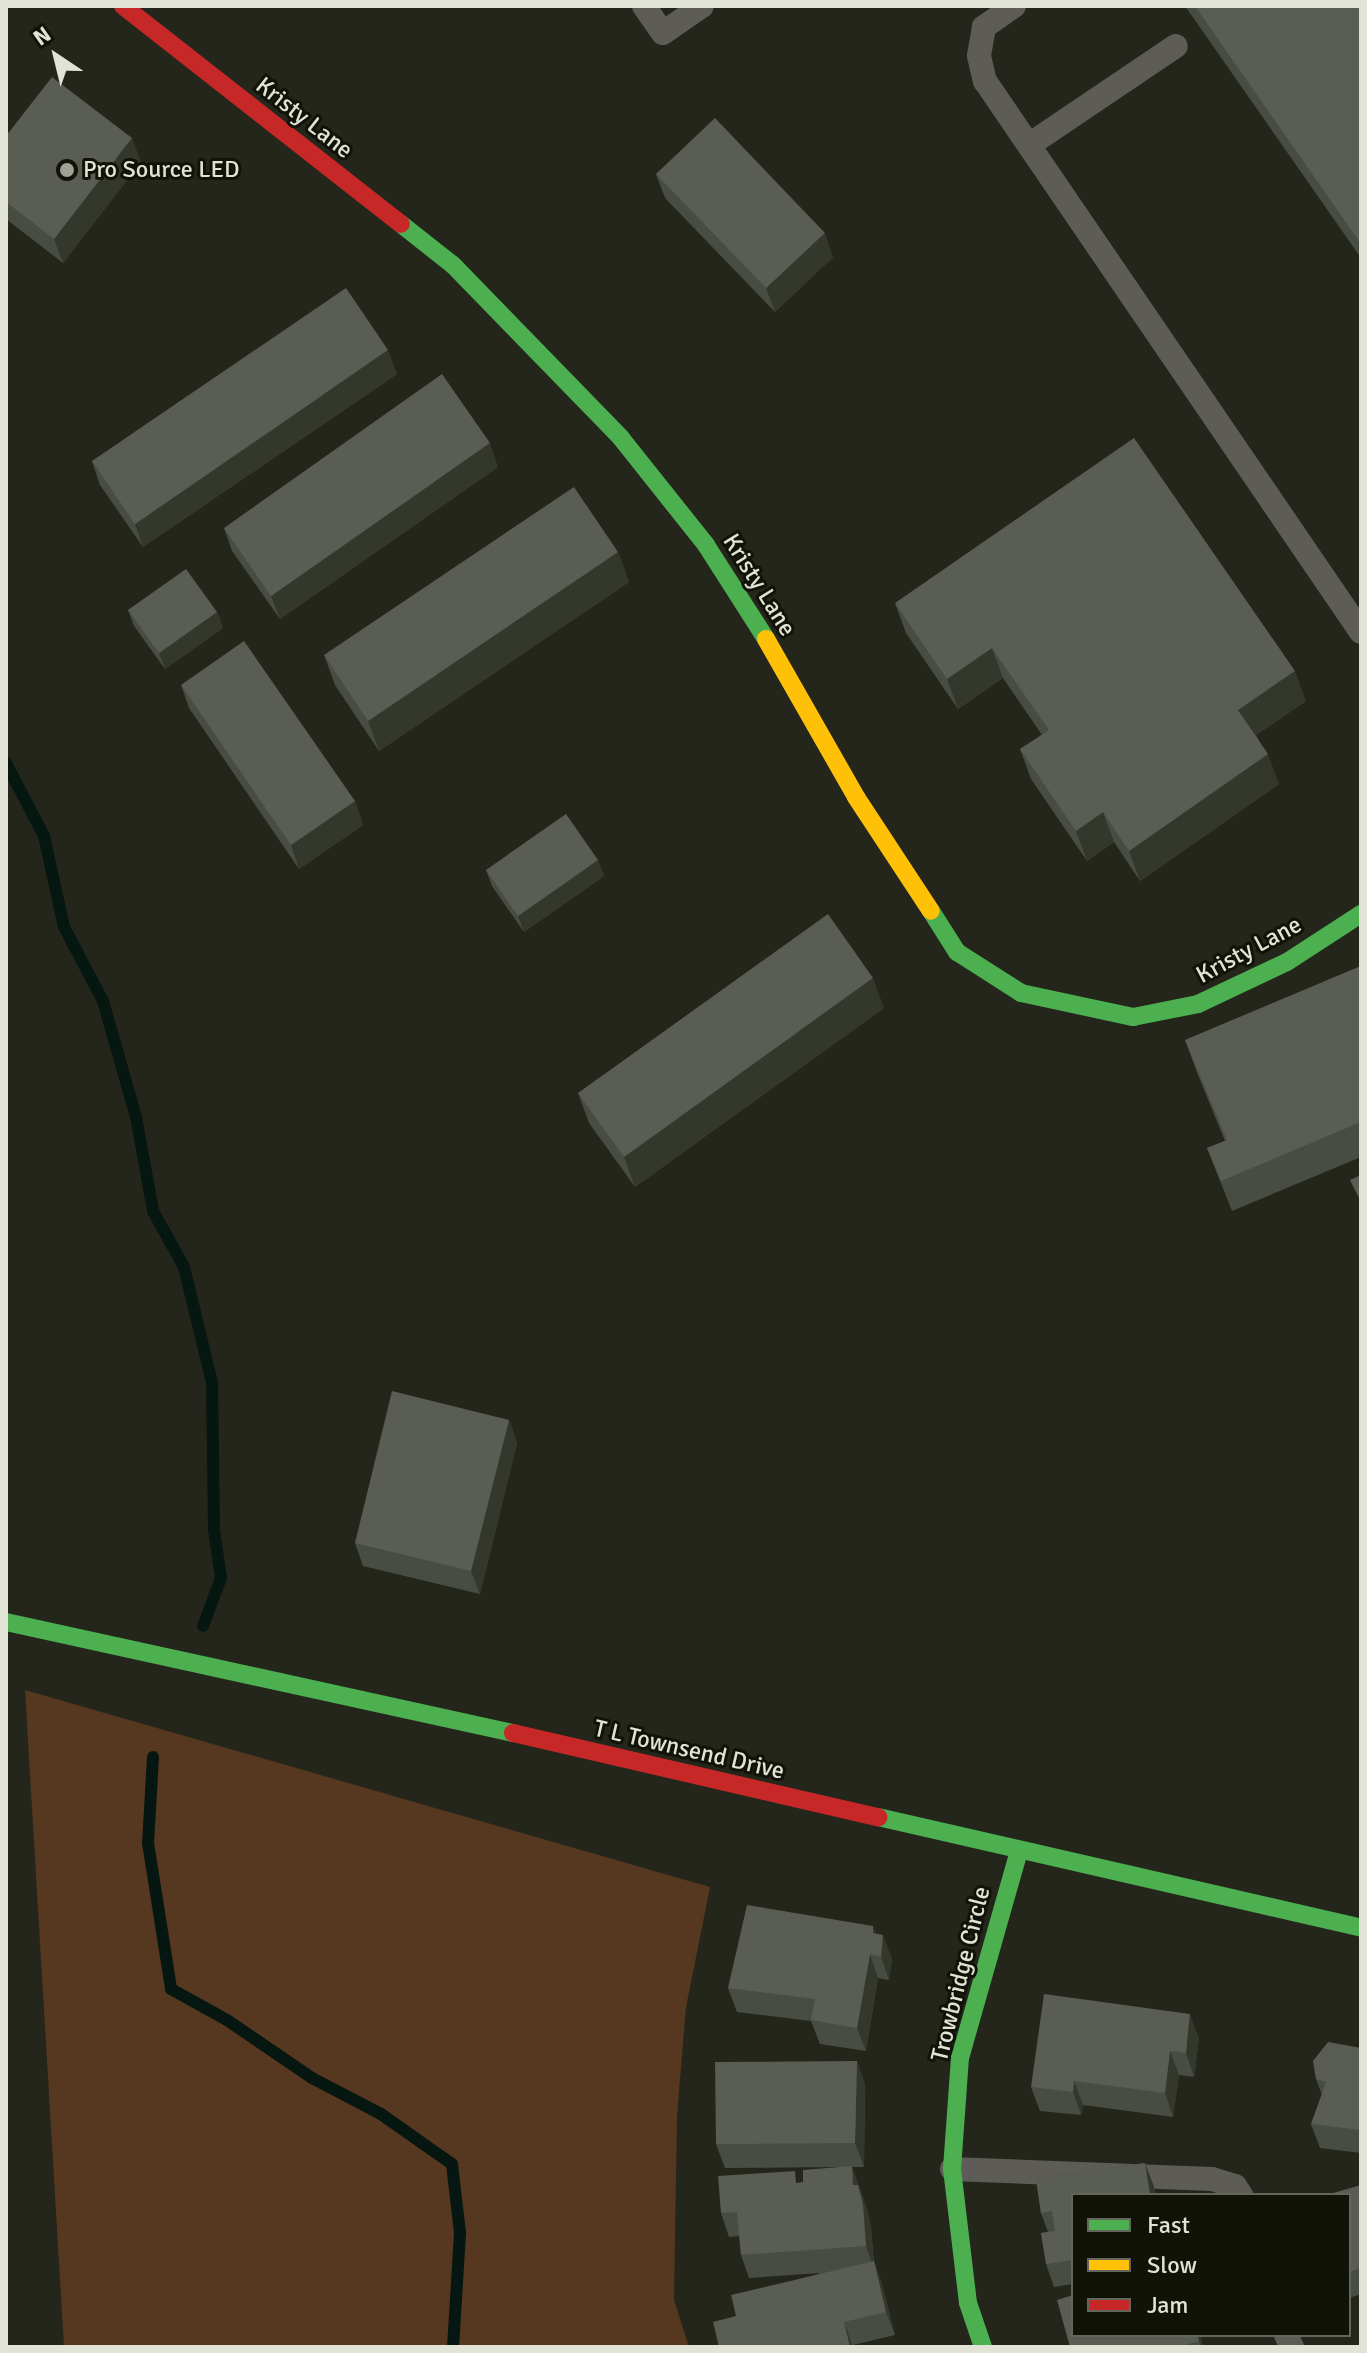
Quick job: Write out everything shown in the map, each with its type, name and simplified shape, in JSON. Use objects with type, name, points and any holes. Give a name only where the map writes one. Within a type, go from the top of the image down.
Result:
[{"type":"street","name":"Kristy Lane","points":[[135,10],[453,265],[621,438],[749,610],[856,797],[957,952],[1021,993],[1133,1017],[1198,1004],[1287,962],[1361,914]]},
{"type":"street","name":"T L Townsend Drive","points":[[6,1622],[226,1667],[1361,1928]]},
{"type":"street","name":"Trowbridge Circle","points":[[983,2347],[968,2303],[952,2169],[960,2058],[1019,1851]]},
{"type":"lane","points":[[644,6],[663,33],[702,6]]},
{"type":"lane","points":[[1014,6],[984,27],[979,56],[985,81],[1361,632]]},
{"type":"lane","points":[[1029,145],[1176,46]]},
{"type":"lane","points":[[952,2169],[1212,2179],[1235,2186],[1240,2193]]},
{"type":"shaded area","points":[[25,1690],[710,1887],[686,2007],[677,2116],[674,2300],[689,2347],[64,2347]]},
{"type":"building","points":[[1195,6],[1361,6],[1361,244]]},
{"type":"building","points":[[52,77],[132,138],[54,239],[6,202],[6,136]]},
{"type":"building","points":[[715,118],[825,233],[766,288],[656,174]]},
{"type":"building","points":[[346,288],[388,350],[135,524],[92,461]]},
{"type":"building","points":[[442,374],[490,443],[271,596],[224,528]]},
{"type":"building","points":[[1134,438],[1295,671],[1238,710],[1268,754],[1129,851],[1103,812],[1076,831],[1020,749],[1049,730],[992,648],[947,679],[895,603]]},
{"type":"building","points":[[574,487],[618,552],[368,721],[324,655]]},
{"type":"building","points":[[186,569],[217,612],[159,653],[128,610]]},
{"type":"building","points":[[244,641],[355,801],[291,845],[181,685]]},
{"type":"building","points":[[566,814],[598,860],[518,916],[486,870]]},
{"type":"building","points":[[828,914],[873,978],[624,1157],[578,1093]]},
{"type":"building","points":[[1361,966],[1361,1122],[1221,1181],[1207,1148],[1227,1140],[1185,1040]]},
{"type":"building","points":[[1361,1175],[1361,1202],[1350,1180]]},
{"type":"building","points":[[392,1391],[509,1420],[471,1571],[355,1543]]},
{"type":"building","points":[[747,1905],[873,1926],[873,1933],[883,1935],[881,1957],[870,1954],[857,2028],[811,2020],[815,1999],[728,1988]]},
{"type":"building","points":[[1044,1994],[1190,2014],[1186,2053],[1170,2051],[1165,2093],[1074,2081],[1073,2092],[1031,2087]]},
{"type":"building","points":[[1328,2042],[1361,2048],[1361,2130],[1311,2124],[1326,2082],[1316,2079],[1313,2061]]},
{"type":"building","points":[[857,2061],[855,2143],[716,2144],[715,2062]]},
{"type":"building","points":[[1145,2163],[1150,2193],[1071,2193],[1071,2260],[1046,2264],[1041,2233],[1055,2231],[1052,2211],[1041,2213],[1036,2179]]},
{"type":"building","points":[[852,2166],[853,2185],[858,2185],[863,2204],[866,2246],[741,2255],[737,2212],[721,2213],[718,2176],[795,2171],[796,2183],[803,2182],[803,2170]]},
{"type":"building","points":[[1361,2185],[1361,2268],[1351,2271],[1351,2193],[1333,2193]]},
{"type":"building","points":[[874,2261],[886,2312],[844,2322],[850,2347],[719,2347],[713,2322],[736,2316],[731,2295]]},
{"type":"building","points":[[1071,2296],[1071,2337],[1198,2337],[1199,2341],[1178,2347],[1070,2347],[1057,2300]]},
{"type":"waterway","points":[[6,763],[44,836],[64,927],[103,1001],[136,1117],[153,1211],[184,1267],[212,1383],[214,1530],[221,1578],[203,1626]]},
{"type":"waterway","points":[[153,1757],[148,1843],[171,1989],[227,2020],[312,2078],[381,2114],[452,2164],[460,2233],[453,2347]]},
{"type":"traffic: fast","points":[[401,224],[453,265],[621,438],[706,545],[766,639]]},
{"type":"traffic: fast","points":[[931,911],[957,952],[1021,993],[1133,1017],[1198,1004],[1287,962],[1361,914]]},
{"type":"traffic: fast","points":[[6,1622],[513,1733]]},
{"type":"traffic: fast","points":[[878,1817],[1361,1928]]},
{"type":"traffic: fast","points":[[983,2347],[968,2303],[952,2169],[960,2058],[1019,1851]]},
{"type":"traffic: slow","points":[[766,639],[856,797],[931,911]]},
{"type":"traffic: jam","points":[[123,6],[401,224]]},
{"type":"traffic: jam","points":[[513,1733],[878,1817]]},
{"type":"place","name":"Pro Source LED","points":[[67,170]]}]
